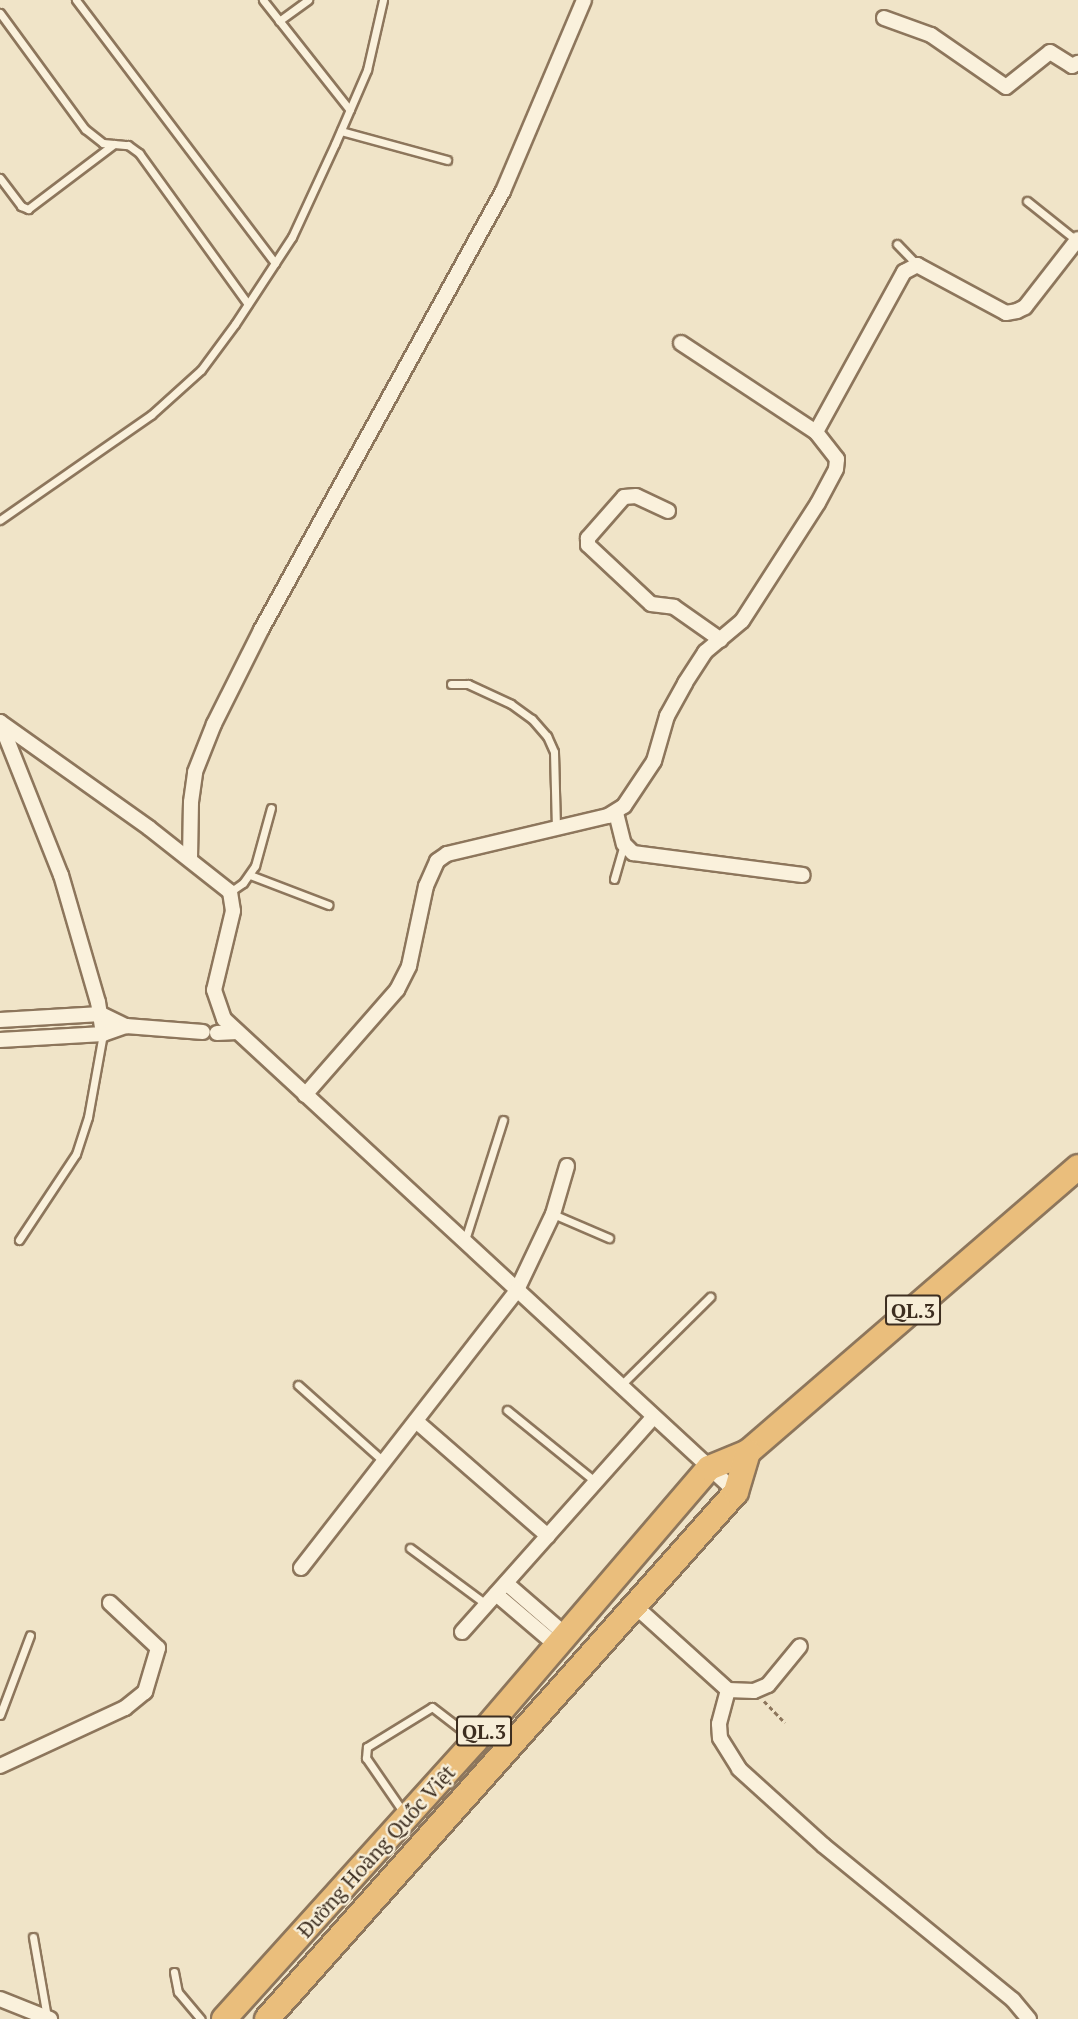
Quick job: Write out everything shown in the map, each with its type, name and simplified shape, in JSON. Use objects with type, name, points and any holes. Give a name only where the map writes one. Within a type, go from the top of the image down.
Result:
[{"type":"highway","name":"Đường Hoàng Quốc Việt","points":[[224,2019],[475,1741],[709,1468],[748,1452],[1078,1167]]},
{"type":"highway","name":"Đường Hoàng Quốc Việt","points":[[267,2019],[736,1492],[748,1452]]},
{"type":"street","points":[[190,859],[195,772],[230,688],[504,191],[584,0]]},
{"type":"street","points":[[884,18],[931,35],[1006,87],[1050,52],[1072,66],[1078,63]]},
{"type":"street","points":[[816,432],[904,272],[917,265],[1006,313],[1017,311],[1025,307],[1077,239]]},
{"type":"street","points":[[305,1095],[397,990],[409,966],[426,886],[436,861],[447,854],[556,830],[616,813],[654,761],[667,716],[685,683],[705,652],[742,621],[768,586],[836,469],[837,459],[816,432],[681,343]]},
{"type":"street","points":[[668,511],[636,496],[624,497],[588,538],[588,545],[651,604],[674,607],[721,640]]},
{"type":"street","points":[[0,722],[149,828],[230,892],[233,911],[214,990],[224,1019],[516,1292],[736,1492]]},
{"type":"street","points":[[0,722],[61,875],[101,1014],[104,1034]]},
{"type":"street","points":[[616,813],[624,844],[633,853],[803,875]]},
{"type":"street","points":[[0,1020],[101,1014],[133,1027]]},
{"type":"street","points":[[0,1040],[104,1034],[133,1027],[203,1032]]},
{"type":"street","points":[[217,1033],[237,1032]]},
{"type":"street","points":[[301,1568],[516,1292],[553,1214],[567,1166]]},
{"type":"street","points":[[462,1632],[653,1418]]},
{"type":"street","points":[[416,1421],[548,1536]]},
{"type":"street","points":[[506,1583],[561,1641]]},
{"type":"street","points":[[491,1600],[561,1641]]},
{"type":"street","points":[[0,1766],[125,1708],[145,1692],[158,1648],[110,1603]]},
{"type":"street","points":[[635,1606],[728,1690],[754,1691],[768,1685],[800,1646]]},
{"type":"street","points":[[728,1690],[721,1714],[720,1738],[739,1769],[823,1845],[1013,2000],[1029,2019]]},
{"type":"street","points":[[0,1999],[49,2018]]},
{"type":"lane","points":[[76,0],[275,263]]},
{"type":"lane","points":[[263,0],[350,110]]},
{"type":"lane","points":[[279,21],[308,0]]},
{"type":"lane","points":[[0,520],[151,415],[201,370],[292,237],[367,70],[383,0]]},
{"type":"lane","points":[[0,13],[85,129],[103,142],[128,145],[139,153],[248,304]]},
{"type":"lane","points":[[341,131],[447,160]]},
{"type":"lane","points":[[0,178],[21,206],[28,209],[114,144]]},
{"type":"lane","points":[[1027,201],[1077,239]]},
{"type":"lane","points":[[897,244],[917,265]]},
{"type":"lane","points":[[451,684],[468,684],[511,704],[547,736],[554,752],[556,830]]},
{"type":"lane","points":[[230,892],[250,875],[271,808]]},
{"type":"lane","points":[[614,879],[624,844]]},
{"type":"lane","points":[[250,875],[328,905]]},
{"type":"lane","points":[[19,1240],[76,1154],[88,1117],[104,1034]]},
{"type":"lane","points":[[464,1243],[503,1120]]},
{"type":"lane","points":[[553,1214],[609,1238]]},
{"type":"lane","points":[[620,1387],[710,1297]]},
{"type":"lane","points":[[298,1385],[384,1462]]},
{"type":"lane","points":[[507,1410],[596,1482]]},
{"type":"lane","points":[[410,1548],[491,1600]]},
{"type":"lane","points":[[0,1715],[30,1635]]},
{"type":"lane","points":[[407,1817],[366,1758],[367,1747],[432,1707],[475,1741]]},
{"type":"lane","points":[[33,1937],[49,2018]]},
{"type":"lane","points":[[174,1972],[178,1992],[201,2019]]},
{"type":"path","points":[[754,1691],[785,1723]]}]
